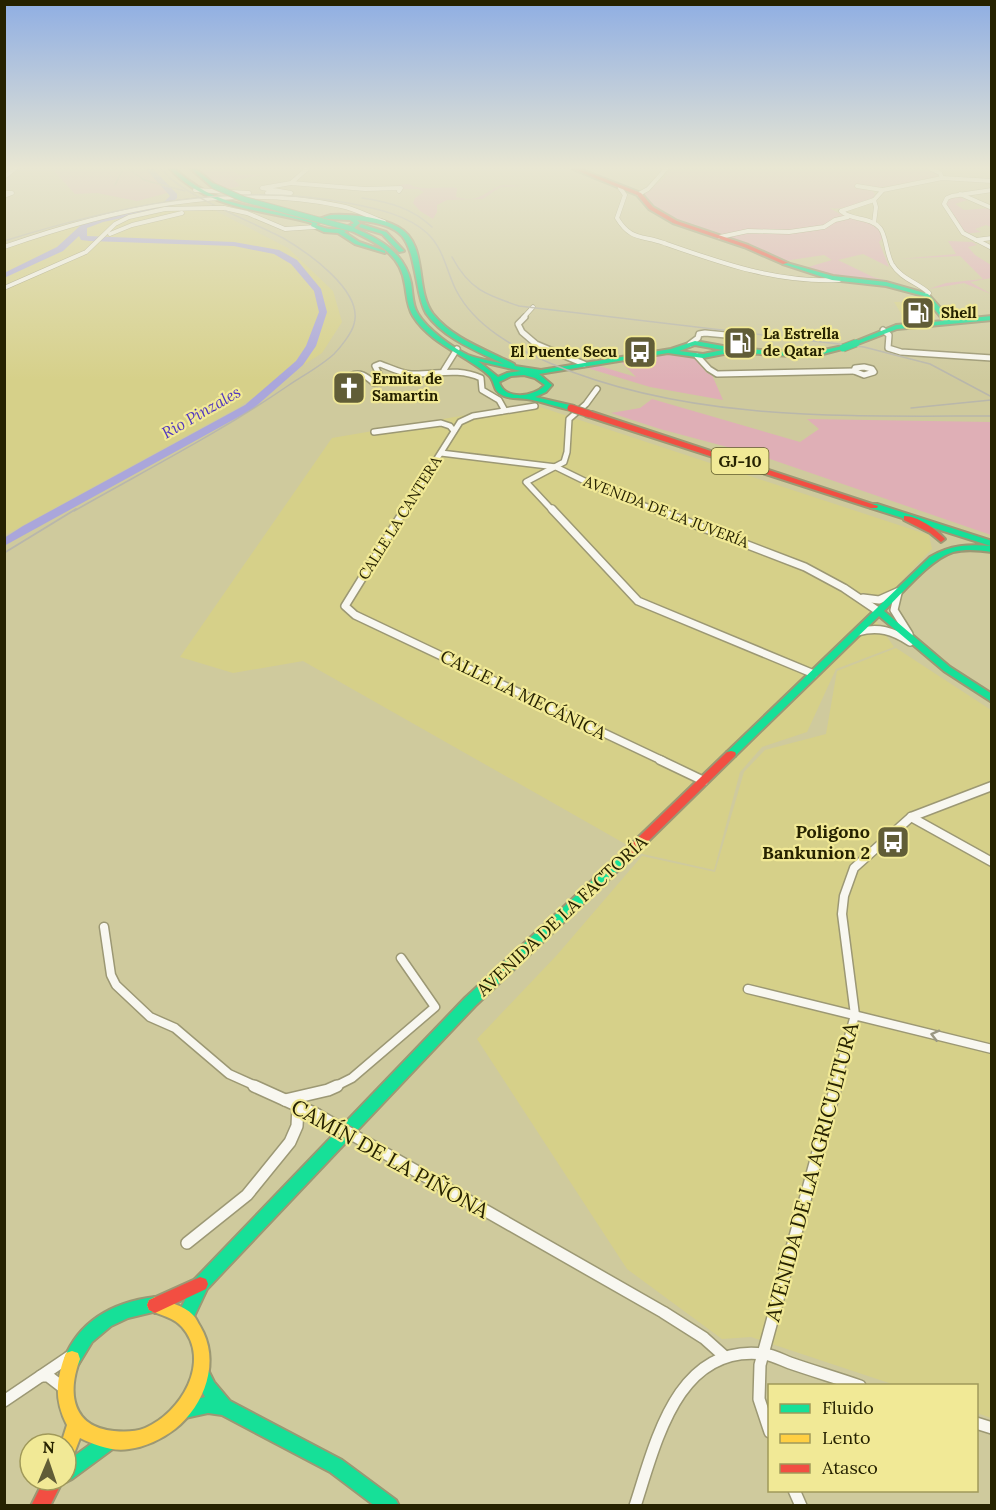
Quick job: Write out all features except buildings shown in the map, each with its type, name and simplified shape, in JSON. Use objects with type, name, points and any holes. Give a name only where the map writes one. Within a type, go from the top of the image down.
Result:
[{"type":"main road","points":[[352,239],[394,257],[398,262],[403,282],[407,283]]},
{"type":"main road","name":"GJ-10","points":[[377,239],[401,261],[410,306],[418,319],[488,370],[496,381],[495,386],[498,390],[589,414],[992,544]]},
{"type":"main road","points":[[411,239],[416,249],[424,304],[431,315],[453,334],[512,364]]},
{"type":"main road","points":[[726,239],[794,267],[839,280],[886,284],[926,295],[933,300],[942,319]]},
{"type":"main road","points":[[496,381],[507,375],[556,370],[668,351],[734,350],[798,354],[843,348],[883,330],[942,319],[992,318]]},
{"type":"main road","name":"GJ-10","points":[[458,349],[493,366],[526,374],[547,386],[571,409]]},
{"type":"main road","points":[[473,358],[513,368],[556,370]]},
{"type":"main road","points":[[522,396],[547,386],[556,370]]},
{"type":"main road","points":[[890,510],[924,526],[941,539],[958,533]]},
{"type":"main road","name":"AVENIDA DE LA FACTORÍA","points":[[185,1317],[201,1284],[470,1002],[704,781],[898,591],[933,559],[959,540],[958,533]]},
{"type":"main road","name":"AVENIDA DE LA FACTORÍA","points":[[933,559],[941,539]]},
{"type":"main road","points":[[948,549],[969,547],[992,549]]},
{"type":"main road","points":[[878,611],[958,679],[992,699]]},
{"type":"main road","name":"AVENIDA DE LA FACTORÍA","points":[[155,1305],[201,1284]]},
{"type":"main road","points":[[155,1305],[171,1309],[185,1317],[202,1342],[204,1359],[202,1376],[196,1394],[168,1426],[149,1437],[129,1442],[108,1442],[96,1439],[76,1424],[66,1403],[65,1379],[73,1354],[84,1337],[99,1323],[117,1312],[136,1306],[155,1305]]},
{"type":"main road","points":[[202,1376],[208,1388],[224,1407]]},
{"type":"main road","points":[[184,1410],[208,1405],[224,1407],[336,1466],[390,1506]]},
{"type":"main road","points":[[73,1432],[76,1424]]},
{"type":"main road","points":[[78,1464],[108,1442]]},
{"type":"main road","points":[[40,1506],[48,1492]]},
{"type":"street","points":[[4,247],[26,239]]},
{"type":"street","points":[[4,288],[81,255],[102,239]]},
{"type":"street","points":[[653,239],[678,250],[769,275],[839,280]]},
{"type":"street","points":[[884,239],[889,263],[894,271],[926,290],[929,293],[926,295]]},
{"type":"street","points":[[975,240],[992,248]]},
{"type":"street","points":[[533,307],[518,324],[523,336],[535,344],[554,349],[584,364]]},
{"type":"street","points":[[883,330],[890,335],[888,348],[901,352],[992,358]]},
{"type":"street","points":[[747,337],[699,334],[700,350],[711,372],[722,375],[854,371]]},
{"type":"street","points":[[444,370],[458,349]]},
{"type":"street","points":[[346,384],[350,376],[356,373],[374,383],[383,382],[376,364],[386,365],[401,373],[444,370],[481,378],[482,390],[499,400],[504,409],[502,411]]},
{"type":"street","points":[[597,389],[586,404],[571,409],[564,462],[526,482],[638,601],[814,674]]},
{"type":"street","points":[[374,432],[441,423],[450,426],[454,431],[465,418],[535,406]]},
{"type":"street","name":"CALLE LA CANTERA","points":[[345,606],[454,431]]},
{"type":"street","name":"AVENIDA DE LA JUVERÍA","points":[[441,453],[556,467],[603,490],[784,558],[857,597],[878,611]]},
{"type":"street","points":[[857,597],[879,600],[898,591]]},
{"type":"street","points":[[898,591],[893,604],[894,615],[917,645]]},
{"type":"street","name":"CALLE LA MECÁNICA","points":[[345,606],[355,615],[704,781]]},
{"type":"street","points":[[855,633],[867,628],[885,628],[917,645]]},
{"type":"street","name":"AVENIDA DE LA AGRICULTURA","points":[[768,1427],[760,1406],[758,1376],[855,1015],[842,903],[854,868],[911,817],[992,786]]},
{"type":"street","points":[[911,817],[992,862]]},
{"type":"street","name":"CAMÍN DE LA PIÑONA","points":[[104,927],[111,975],[116,985],[150,1017],[175,1028],[229,1074],[316,1114],[663,1312],[704,1338],[723,1355]]},
{"type":"street","points":[[284,1100],[328,1090],[352,1078],[435,1007],[401,958]]},
{"type":"street","points":[[748,989],[992,1049]]},
{"type":"street","points":[[186,1244],[247,1195],[283,1151],[297,1126],[298,1106]]},
{"type":"street","points":[[4,1401],[73,1354]]},
{"type":"street","points":[[635,1506],[669,1409],[704,1364],[723,1355],[764,1354],[854,1384]]},
{"type":"street","points":[[41,1376],[48,1376],[65,1390]]},
{"type":"street","points":[[794,1492],[801,1506]]},
{"type":"shaded area","points":[[31,239],[271,239],[288,248],[333,291],[342,322],[322,353],[237,408],[5,535],[5,249]]},
{"type":"shaded area","points":[[731,239],[882,239],[879,242],[889,267],[863,254],[838,260],[873,277],[892,282],[833,277],[805,268],[832,260],[824,255],[784,261]]},
{"type":"shaded area","points":[[948,241],[972,242],[977,245],[968,247],[975,255],[991,265],[991,278],[970,282],[991,294],[964,283],[929,289],[946,283],[983,279],[960,256],[900,259],[956,254]]},
{"type":"shaded area","name":"Shell","points":[[931,301],[936,311],[934,321],[907,323],[894,302]]},
{"type":"shaded area","points":[[666,353],[684,354],[696,358],[712,375],[723,400],[650,387],[584,367],[596,365],[636,377],[619,360]]},
{"type":"shaded area","points":[[652,399],[800,442],[819,429],[807,419],[991,422],[991,535],[761,456],[660,429],[611,413],[640,408]]},
{"type":"shaded area","points":[[531,404],[929,535],[932,549],[871,613],[894,647],[836,669],[807,732],[762,747],[740,772],[714,870],[643,854],[303,661],[233,673],[180,657],[332,438]]},
{"type":"shaded area","points":[[896,648],[991,710],[991,1418],[978,1413],[978,1384],[892,1384],[751,1337],[722,1339],[627,1269],[477,1039],[557,955],[642,856],[715,872],[744,772],[765,750],[826,734],[837,671]]},
{"type":"waterway","points":[[4,276],[60,249],[70,239]]},
{"type":"waterway","name":"Rio Pinzales","points":[[4,543],[249,407],[300,363],[311,346],[323,312],[318,291],[294,262],[276,252],[234,244],[103,239]]},
{"type":"railway","points":[[4,241],[9,239]]},
{"type":"railway","points":[[74,511],[210,435],[318,366],[339,348],[354,324],[355,311],[350,299],[331,274],[285,239]]},
{"type":"railway","points":[[433,239],[456,290],[464,303],[485,325],[524,351],[604,383],[658,397],[769,412],[825,415],[992,416]]},
{"type":"railway","points":[[452,257],[472,284],[488,294],[519,306],[864,347],[930,364],[992,397]]},
{"type":"railway","points":[[911,408],[991,400]]},
{"type":"railway","points":[[4,553],[76,509]]},
{"type":"traffic: fast","points":[[352,239],[383,252]]},
{"type":"traffic: fast","points":[[375,239],[396,256],[406,273],[410,303],[418,319],[436,336],[486,370],[495,378],[497,386],[502,392],[509,396],[527,397],[544,391],[549,385],[537,376],[524,373],[516,373],[496,381]]},
{"type":"traffic: fast","points":[[390,239],[401,251]]},
{"type":"traffic: fast","points":[[408,239],[417,266],[422,296],[430,314],[457,338],[512,365]]},
{"type":"traffic: fast","points":[[785,263],[832,278],[886,284],[926,295],[949,322]]},
{"type":"traffic: fast","points":[[856,343],[896,327],[992,318]]},
{"type":"traffic: fast","points":[[674,350],[695,343],[734,350],[790,354],[819,353],[843,348]]},
{"type":"traffic: fast","points":[[843,348],[856,343]]},
{"type":"traffic: fast","points":[[530,374],[668,351],[703,356],[734,350]]},
{"type":"traffic: fast","points":[[473,358],[513,368],[538,371]]},
{"type":"traffic: fast","points":[[530,398],[571,408]]},
{"type":"traffic: fast","points":[[874,506],[992,544]]},
{"type":"traffic: fast","points":[[731,754],[933,559],[948,551],[961,548],[992,549]]},
{"type":"traffic: fast","points":[[878,611],[947,669],[992,699]]},
{"type":"traffic: fast","points":[[185,1317],[201,1284],[470,1002],[625,857]]},
{"type":"traffic: fast","points":[[72,1359],[87,1336],[105,1320],[128,1310],[155,1305]]},
{"type":"traffic: fast","points":[[202,1376],[208,1388],[224,1407]]},
{"type":"traffic: fast","points":[[185,1410],[208,1405],[224,1407],[336,1466],[390,1506]]},
{"type":"traffic: fast","points":[[78,1464],[108,1442]]},
{"type":"traffic: slow","points":[[72,1359],[67,1373],[65,1395],[75,1422],[85,1431],[104,1439],[127,1441],[149,1435],[169,1423],[186,1406],[197,1385],[203,1363],[200,1341],[188,1321],[155,1305]]},
{"type":"traffic: slow","points":[[73,1432],[76,1424]]},
{"type":"traffic: jam","points":[[727,239],[785,263]]},
{"type":"traffic: jam","points":[[571,408],[589,414]]},
{"type":"traffic: jam","points":[[589,414],[874,506]]},
{"type":"traffic: jam","points":[[907,518],[933,531],[941,539]]},
{"type":"traffic: jam","points":[[625,857],[731,754]]},
{"type":"traffic: jam","points":[[155,1305],[200,1284]]},
{"type":"traffic: jam","points":[[40,1506],[48,1492]]},
{"type":"place","name":"Shell","points":[[918,313]]},
{"type":"place","name":"La Estrella de Qatar","points":[[740,343]]},
{"type":"place","name":"El Puente Secu","points":[[640,352]]},
{"type":"place","name":"Ermita de Samartin","points":[[349,388]]},
{"type":"place","name":"Poligono Bankunion 2","points":[[893,842]]}]
